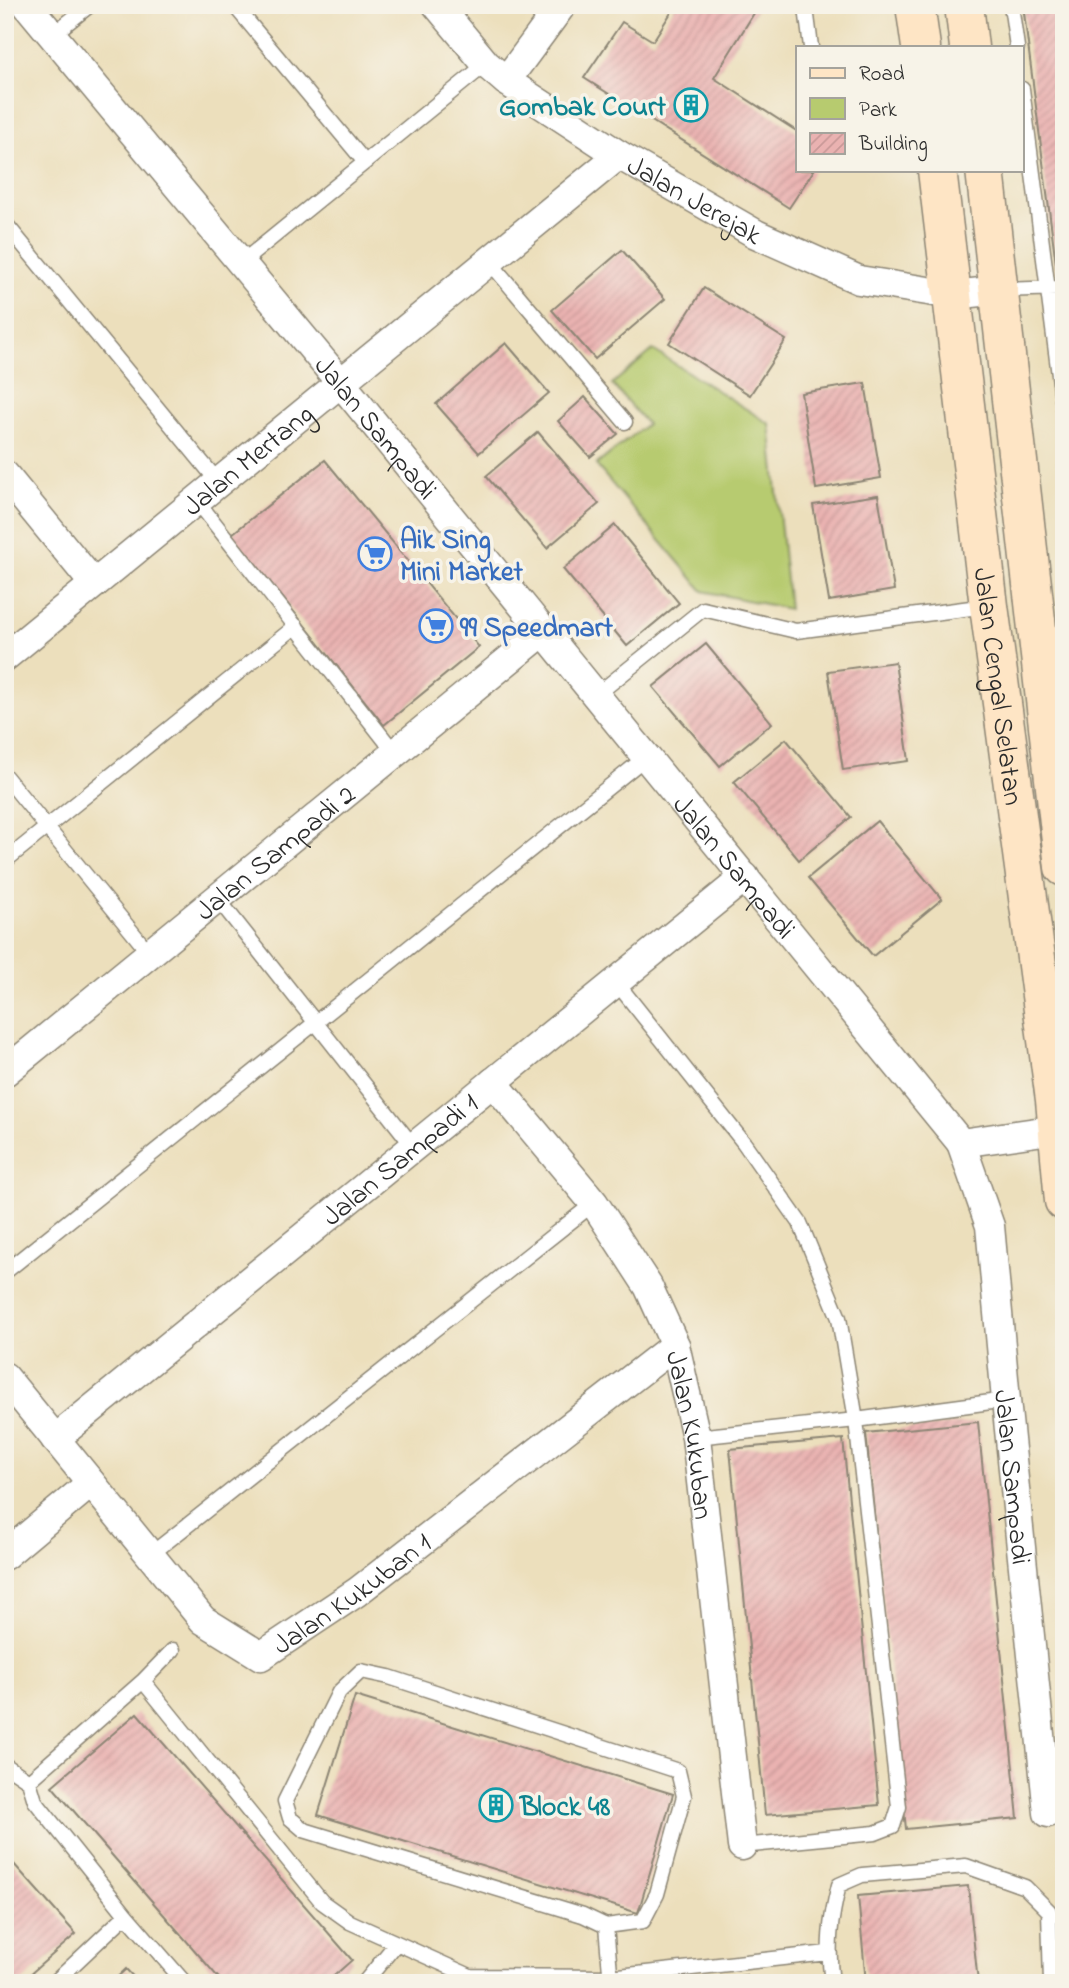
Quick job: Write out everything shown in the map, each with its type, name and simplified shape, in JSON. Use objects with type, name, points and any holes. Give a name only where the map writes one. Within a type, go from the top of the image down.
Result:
[{"type":"street","name":"Jalan Sampadi","points":[[27,5],[341,383],[961,1143],[990,1226],[1048,1813]]},
{"type":"street","name":"Jalan Jerejak","points":[[437,5],[496,73],[619,155],[756,234],[859,280],[953,295],[1000,290]]},
{"type":"street","points":[[496,73],[562,5]]},
{"type":"street","points":[[915,5],[921,46]]},
{"type":"street","points":[[964,5],[969,46]]},
{"type":"street","name":"Jalan Mertang","points":[[5,657],[619,155]]},
{"type":"street","name":"Jalan Cengal Selatan","points":[[937,172],[989,606],[1059,1109],[1064,1201]]},
{"type":"street","name":"Jalan Cengal Selatan","points":[[985,172],[1059,796],[1064,867]]},
{"type":"street","points":[[5,475],[94,584]]},
{"type":"street","name":"Jalan Sampadi 2","points":[[5,1072],[543,632]]},
{"type":"street","name":"Jalan Sampadi 1","points":[[55,1439],[745,877]]},
{"type":"street","name":"Jalan Kukuban","points":[[493,1082],[594,1203],[648,1286],[675,1345],[696,1437],[741,1846]]},
{"type":"street","points":[[961,1143],[1059,1109]]},
{"type":"street","name":"Jalan Kukuban 1","points":[[5,1377],[203,1620],[261,1656],[357,1592],[675,1345]]},
{"type":"street","points":[[5,1555],[91,1483]]},
{"type":"lane","points":[[52,36],[90,5]]},
{"type":"lane","points":[[234,5],[364,161]]},
{"type":"lane","points":[[807,5],[811,46]]},
{"type":"lane","points":[[1012,5],[1017,46]]},
{"type":"lane","points":[[241,263],[364,161],[496,73]]},
{"type":"lane","points":[[1024,106],[1064,414]]},
{"type":"lane","points":[[5,223],[219,483]]},
{"type":"lane","points":[[489,261],[625,422]]},
{"type":"lane","points":[[1000,290],[1064,288]]},
{"type":"lane","points":[[197,501],[396,753]]},
{"type":"lane","points":[[595,696],[703,609],[796,631],[989,606]]},
{"type":"lane","points":[[5,861],[296,626]]},
{"type":"lane","points":[[5,1272],[646,757]]},
{"type":"lane","points":[[5,776],[150,954]]},
{"type":"lane","points":[[218,898],[413,1146]]},
{"type":"lane","points":[[616,982],[744,1143],[800,1223],[839,1318],[856,1420],[899,1807],[892,1826],[875,1833],[741,1846]]},
{"type":"lane","points":[[150,1555],[594,1203]]},
{"type":"lane","points":[[696,1437],[1006,1400]]},
{"type":"lane","points":[[29,1781],[143,1681],[173,1650]]},
{"type":"lane","points":[[361,1671],[389,1677],[677,1771],[684,1796],[657,1894],[643,1921],[606,1926],[583,1915],[304,1830],[289,1818],[285,1801],[339,1692],[361,1671]]},
{"type":"lane","points":[[143,1681],[321,1902],[350,1922],[470,1976],[610,1980],[828,1953]]},
{"type":"lane","points":[[5,1765],[29,1781],[35,1801],[126,1915],[185,1983]]},
{"type":"lane","points":[[832,1983],[828,1953],[839,1885],[862,1875],[967,1866],[1025,1887],[1049,1911],[1051,1983]]},
{"type":"lane","points":[[54,1983],[126,1915]]},
{"type":"lane","points":[[606,1926],[610,1980]]},
{"type":"lane","points":[[364,1983],[396,1944]]},
{"type":"green space","points":[[653,350],[770,424],[789,609],[703,591],[596,465],[647,424],[612,384]]},
{"type":"building","name":"Gombak Court","points":[[676,5],[759,5],[714,78],[796,131],[796,172],[813,172],[789,208],[584,78],[622,22],[653,41]]},
{"type":"building","points":[[1023,5],[1064,5],[1064,271],[1057,272]]},
{"type":"building","points":[[622,250],[665,299],[595,359],[552,310]]},
{"type":"building","points":[[704,288],[786,340],[750,395],[669,343]]},
{"type":"building","points":[[506,343],[549,393],[479,453],[436,404]]},
{"type":"building","points":[[865,383],[881,478],[816,489],[801,393]]},
{"type":"building","points":[[585,397],[618,434],[590,457],[558,421]]},
{"type":"building","points":[[538,432],[599,504],[547,548],[486,476]]},
{"type":"building","points":[[325,460],[479,647],[384,725],[232,534]]},
{"type":"building","points":[[878,495],[894,590],[829,601],[813,505]]},
{"type":"building","points":[[615,525],[679,603],[627,646],[563,569]]},
{"type":"building","points":[[706,644],[772,723],[720,766],[653,687]]},
{"type":"building","points":[[895,662],[909,761],[843,770],[828,671]]},
{"type":"building","points":[[786,739],[851,817],[799,860],[734,782]]},
{"type":"building","points":[[877,821],[942,899],[873,956],[808,878]]},
{"type":"building","points":[[978,1422],[1018,1818],[906,1829],[866,1433]]},
{"type":"building","points":[[843,1439],[879,1805],[765,1815],[730,1449]]},
{"type":"building","name":"Block 48","points":[[355,1696],[673,1794],[638,1913],[318,1815]]},
{"type":"building","points":[[137,1713],[352,1960],[326,1983],[223,1983],[52,1786]]},
{"type":"building","points":[[5,1854],[76,1934],[20,1983],[5,1983]]},
{"type":"building","points":[[968,1886],[978,1983],[866,1983],[858,1896]]},
{"type":"building","points":[[126,1969],[139,1983],[111,1983]]},
{"type":"building","points":[[746,1975],[747,1983],[706,1983],[706,1981]]},
{"type":"place","name":"Gombak Court","points":[[691,105]]},
{"type":"place","name":"Aik Sing Mini Market","points":[[375,554]]},
{"type":"place","name":"99 Speedmart","points":[[436,626]]},
{"type":"place","name":"Block 48","points":[[496,1805]]}]
